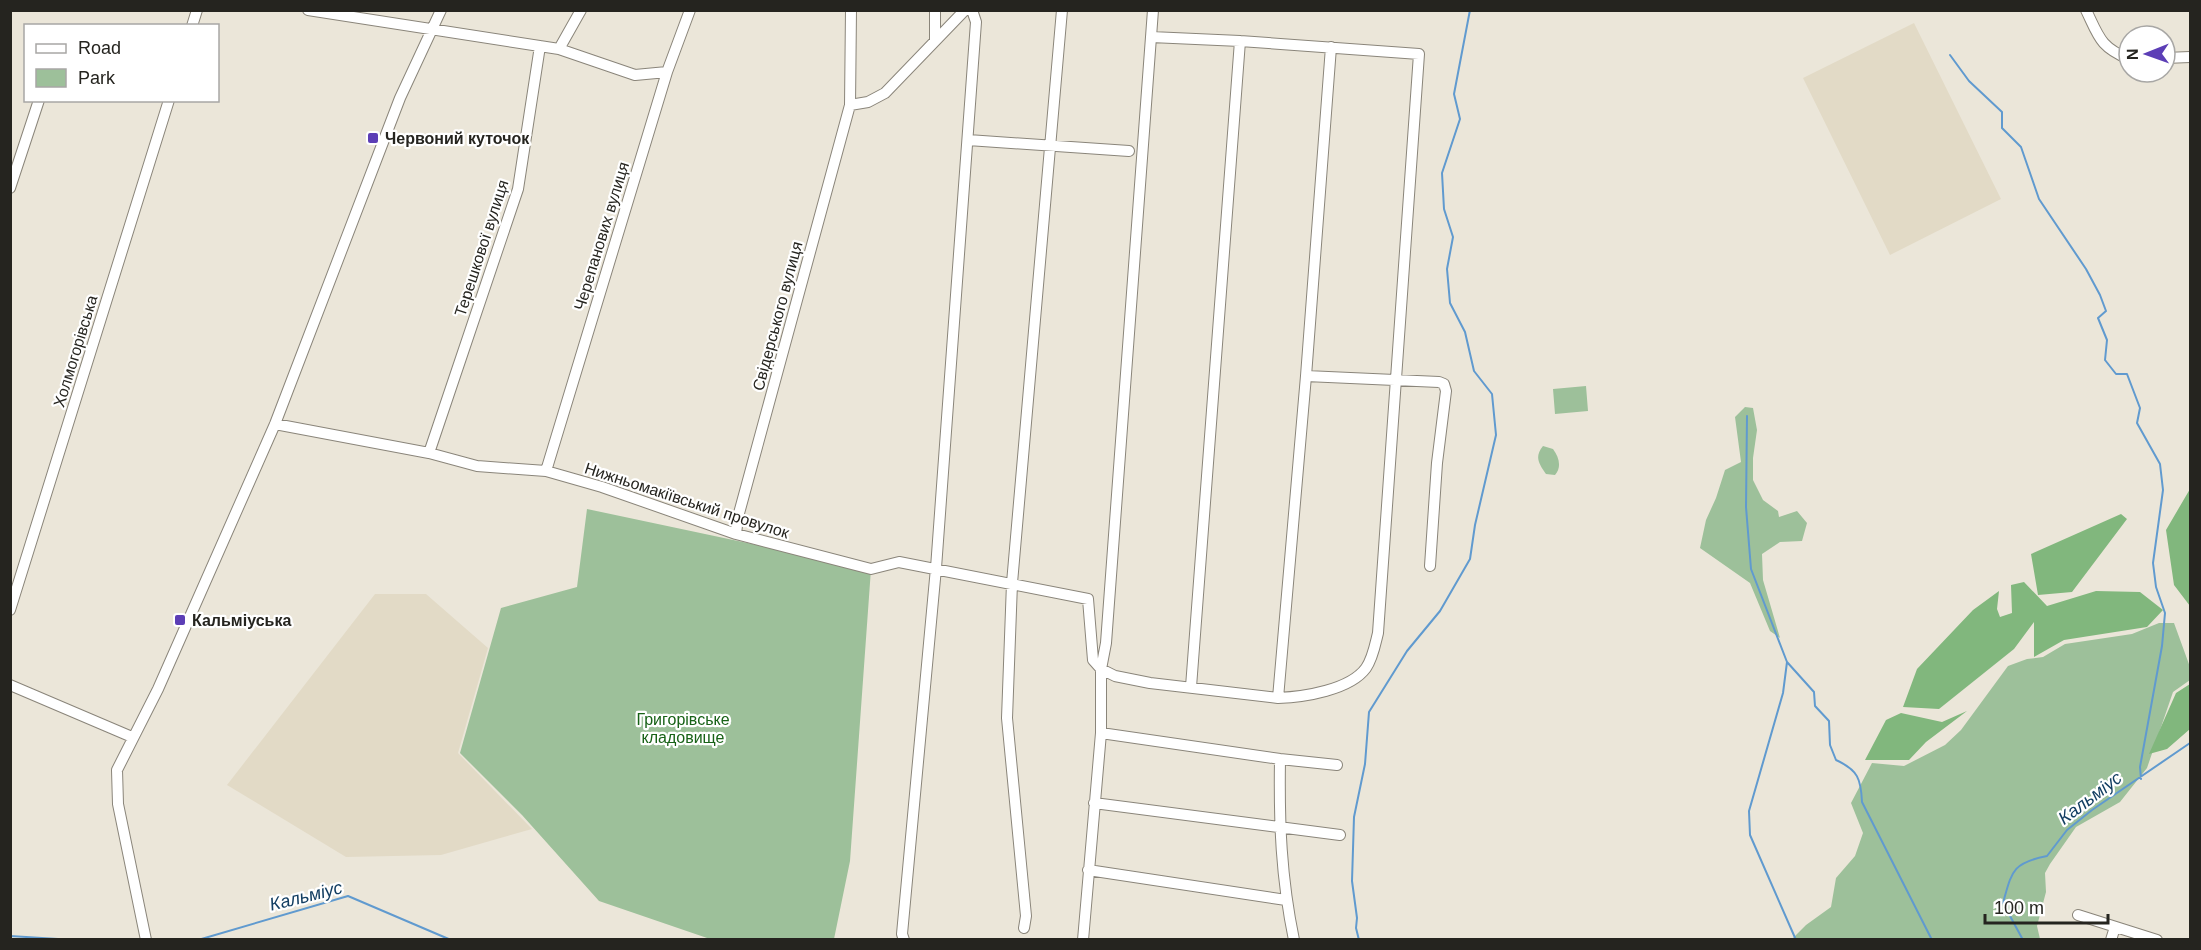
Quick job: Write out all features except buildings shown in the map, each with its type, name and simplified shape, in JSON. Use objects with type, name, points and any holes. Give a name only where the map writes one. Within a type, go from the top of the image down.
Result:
[{"type":"street","points":[[308,10],[431,31],[559,49],[635,75],[667,72]]},
{"type":"street","points":[[145,936],[118,804],[117,770],[158,689],[275,424],[400,98],[441,10]]},
{"type":"street","points":[[559,49],[581,10]]},
{"type":"street","name":"Черепанових вулиця","points":[[546,471],[667,72],[690,10]]},
{"type":"street","name":"Свiдерського вулиця","points":[[736,534],[738,517],[850,105],[851,10]]},
{"type":"street","points":[[935,10],[935,40]]},
{"type":"street","points":[[850,105],[868,102],[885,93],[965,10]]},
{"type":"street","points":[[904,939],[902,934],[936,568],[968,140],[976,22],[972,10]]},
{"type":"street","points":[[1024,928],[1026,916],[1008,718],[1012,583],[1052,146],[1062,10]]},
{"type":"street","points":[[1083,939],[1101,733],[1101,669],[1106,643],[1153,10]]},
{"type":"street","points":[[2086,10],[2102,44],[2117,53]]},
{"type":"street","points":[[1101,669],[1115,676],[1150,683],[1278,698],[1298,698],[1338,686],[1365,670],[1372,657],[1378,633],[1419,54],[1151,37]]},
{"type":"street","points":[[1191,687],[1240,41]]},
{"type":"street","name":"Терешкової вулиця","points":[[429,453],[518,189],[540,46]]},
{"type":"street","points":[[1278,698],[1331,47]]},
{"type":"street","points":[[10,188],[38,102]]},
{"type":"street","name":"Холмогорівська","points":[[10,610],[168,102]]},
{"type":"street","points":[[968,140],[1129,151]]},
{"type":"street","points":[[1306,376],[1397,379],[1444,384],[1446,391],[1437,463],[1430,566]]},
{"type":"street","name":"Нижньомакіївський провулок","points":[[275,424],[429,453],[477,466],[546,471],[602,487],[736,534],[871,569],[899,562],[1088,599],[1093,660],[1101,669]]},
{"type":"street","points":[[10,685],[132,737]]},
{"type":"street","points":[[1101,733],[1337,765]]},
{"type":"street","points":[[1280,759],[1279,829],[1286,900],[1294,939]]},
{"type":"street","points":[[1094,803],[1279,829],[1340,835]]},
{"type":"street","points":[[1088,870],[1286,900]]},
{"type":"street","points":[[2078,915],[2157,939]]},
{"type":"street","points":[[2112,939],[2115,927]]},
{"type":"shaded area","points":[[1914,23],[2001,199],[1890,255],[1803,78]]},
{"type":"shaded area","points":[[375,594],[426,594],[488,648],[458,753],[532,829],[441,855],[346,857],[227,785]]},
{"type":"green space","points":[[1586,386],[1588,411],[1555,414],[1553,389]]},
{"type":"green space","points":[[1745,407],[1753,408],[1757,430],[1753,480],[1763,500],[1778,511],[1779,517],[1797,511],[1807,523],[1802,541],[1780,542],[1762,554],[1763,580],[1780,638],[1770,631],[1750,583],[1700,548],[1706,520],[1725,470],[1741,462],[1735,417]]},
{"type":"green space","points":[[1543,446],[1553,449],[1557,455],[1559,465],[1555,475],[1546,474],[1540,464],[1538,457]]},
{"type":"green space","points":[[2190,489],[2190,606],[2174,585],[2166,530]]},
{"type":"green space","name":"Григорівське кладовище","points":[[587,509],[871,569],[850,861],[834,939],[710,939],[599,901],[522,815],[460,753],[501,608],[577,587]]},
{"type":"green space","points":[[2121,514],[2127,519],[2072,592],[2038,595],[2031,554]]},
{"type":"green space","points":[[2024,582],[2047,606],[2096,591],[2140,592],[2163,610],[2147,627],[2064,640],[2034,657],[2034,622],[2014,649],[1939,709],[1903,707],[1917,669],[1973,610],[1999,591],[1997,609],[2000,617],[2012,613],[2011,585]]},
{"type":"green space","points":[[2159,623],[2174,623],[2190,667],[2190,680],[2173,692],[2147,768],[2120,802],[2076,827],[2050,864],[2045,873],[2046,892],[2037,926],[2040,939],[1791,940],[1806,925],[1831,907],[1836,878],[1855,856],[1863,833],[1851,803],[1872,763],[1904,766],[1945,745],[1961,730],[2008,666],[2027,659],[2043,657],[2065,644],[2132,634]]},
{"type":"green space","points":[[2190,684],[2190,729],[2167,749],[2149,754],[2176,693]]},
{"type":"green space","points":[[1967,711],[1926,742],[1909,760],[1865,760],[1886,720],[1901,713],[1942,722]]},
{"type":"waterway","points":[[1359,940],[1352,881],[1354,817],[1365,764],[1369,712],[1407,651],[1440,611],[1470,559],[1475,525],[1496,435],[1492,394],[1474,371],[1465,332],[1450,303],[1447,269],[1453,237],[1444,209],[1442,173],[1460,119],[1454,94],[1470,10]]},
{"type":"waterway","points":[[1950,55],[1969,81],[2002,112],[2002,128],[2021,147],[2039,199],[2086,269],[2100,295],[2106,311],[2098,318],[2107,340],[2105,360],[2116,374],[2127,374],[2140,408],[2137,423],[2160,464],[2163,490],[2153,563],[2156,587],[2165,613],[2162,646],[2140,767],[2141,779]]},
{"type":"waterway","points":[[1747,416],[1746,507],[1751,569],[1787,662],[1783,693],[1749,811],[1750,835],[1796,940]]},
{"type":"waterway","points":[[1787,662],[1814,692],[1815,706],[1829,721],[1830,745],[1836,760],[1857,776],[1861,787],[1862,802],[1932,940]]},
{"type":"waterway","name":"Кальміус","points":[[2023,940],[2003,903],[2015,870],[2027,862],[2047,856],[2067,830],[2092,810],[2190,743]]},
{"type":"waterway","name":"Кальміус","points":[[198,940],[348,896],[451,940]]},
{"type":"waterway","name":"Кальміус","points":[[10,936],[74,940]]},
{"type":"place","name":"Червоний куточок","points":[[373,138]]},
{"type":"place","name":"Кальміуська","points":[[180,620]]}]
